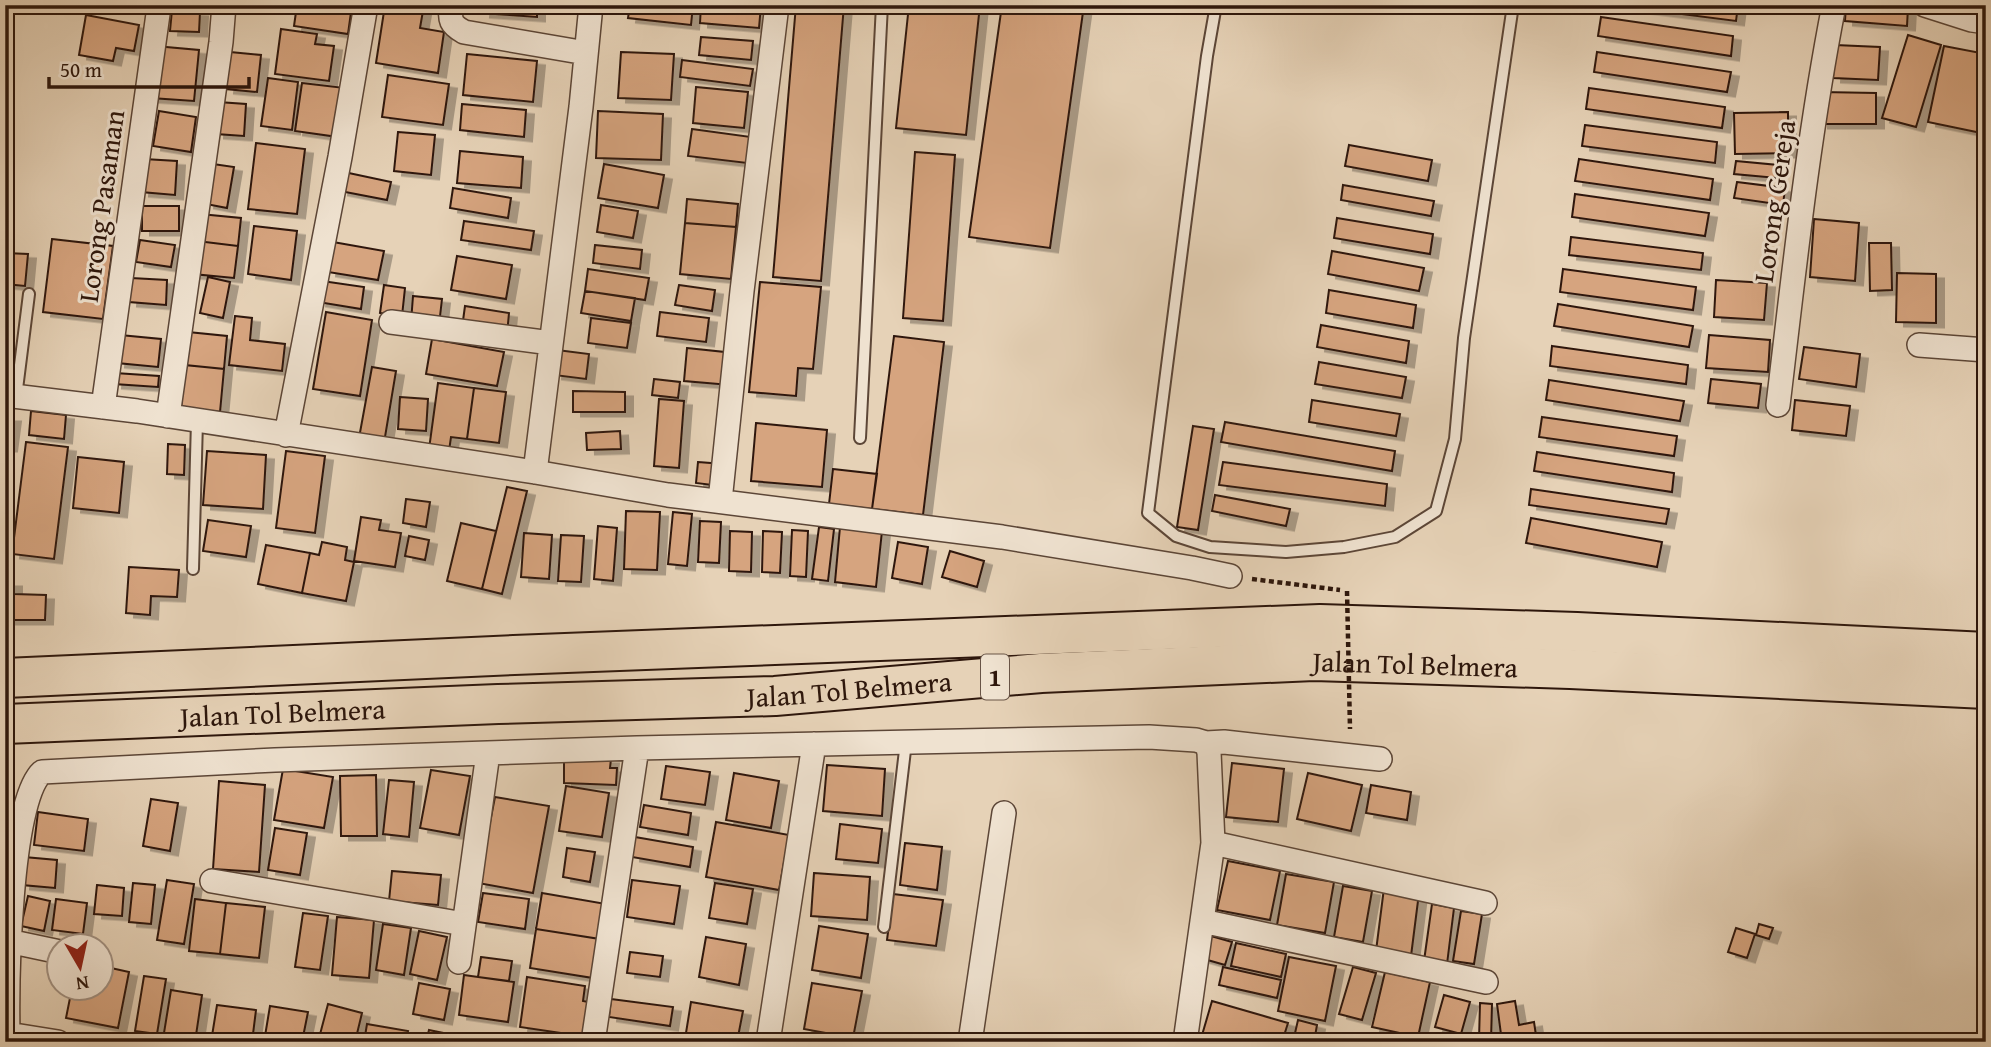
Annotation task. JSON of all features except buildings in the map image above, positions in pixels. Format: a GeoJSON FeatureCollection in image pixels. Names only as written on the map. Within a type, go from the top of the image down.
{"type":"FeatureCollection","features":[{"type":"Feature","properties":{"kind":"highway","name":"Jalan Tol Belmera"},"geometry":{"type":"LineString","coordinates":[[5,678],[486,656],[1320,625],[1590,633],[1986,652]]}},
{"type":"Feature","properties":{"kind":"highway","name":"Jalan Tol Belmera"},"geometry":{"type":"LineString","coordinates":[[5,724],[775,696],[1041,673],[1314,662],[1570,669],[1986,689]]}},
{"type":"Feature","properties":{"kind":"street"},"geometry":{"type":"LineString","coordinates":[[168,416],[224,5]]}},
{"type":"Feature","properties":{"kind":"street"},"geometry":{"type":"LineString","coordinates":[[286,435],[340,157],[366,5]]}},
{"type":"Feature","properties":{"kind":"street"},"geometry":{"type":"LineString","coordinates":[[451,5],[450,19],[455,27],[464,32],[586,53]]}},
{"type":"Feature","properties":{"kind":"street"},"geometry":{"type":"LineString","coordinates":[[535,472],[591,5]]}},
{"type":"Feature","properties":{"kind":"street"},"geometry":{"type":"LineString","coordinates":[[720,501],[742,291],[777,5]]}},
{"type":"Feature","properties":{"kind":"street","name":"Lorong Gereja"},"geometry":{"type":"LineString","coordinates":[[1778,405],[1802,200],[1834,5]]}},
{"type":"Feature","properties":{"kind":"street"},"geometry":{"type":"LineString","coordinates":[[1925,5],[1986,22]]}},
{"type":"Feature","properties":{"kind":"street","name":"Lorong Pasaman"},"geometry":{"type":"LineString","coordinates":[[103,407],[158,14]]}},
{"type":"Feature","properties":{"kind":"street"},"geometry":{"type":"LineString","coordinates":[[391,322],[551,343]]}},
{"type":"Feature","properties":{"kind":"street"},"geometry":{"type":"LineString","coordinates":[[1919,345],[1986,350]]}},
{"type":"Feature","properties":{"kind":"street"},"geometry":{"type":"LineString","coordinates":[[11,396],[168,416],[668,495],[1002,537],[1230,576]]}},
{"type":"Feature","properties":{"kind":"street"},"geometry":{"type":"LineString","coordinates":[[58,1042],[8,1038],[8,941],[19,842],[28,795],[42,772],[275,760],[637,748],[1149,737],[1206,743],[1224,742],[1380,759]]}},
{"type":"Feature","properties":{"kind":"street"},"geometry":{"type":"LineString","coordinates":[[1185,1042],[1213,843],[1211,769],[1206,743]]}},
{"type":"Feature","properties":{"kind":"street"},"geometry":{"type":"LineString","coordinates":[[768,1042],[814,744]]}},
{"type":"Feature","properties":{"kind":"street"},"geometry":{"type":"LineString","coordinates":[[593,1042],[637,748]]}},
{"type":"Feature","properties":{"kind":"street"},"geometry":{"type":"LineString","coordinates":[[459,962],[488,753]]}},
{"type":"Feature","properties":{"kind":"street"},"geometry":{"type":"LineString","coordinates":[[970,1042],[1004,813]]}},
{"type":"Feature","properties":{"kind":"street"},"geometry":{"type":"LineString","coordinates":[[1213,843],[1485,903]]}},
{"type":"Feature","properties":{"kind":"street"},"geometry":{"type":"LineString","coordinates":[[212,881],[464,924]]}},
{"type":"Feature","properties":{"kind":"street"},"geometry":{"type":"LineString","coordinates":[[1202,921],[1486,982]]}},
{"type":"Feature","properties":{"kind":"street"},"geometry":{"type":"LineString","coordinates":[[8,941],[46,949]]}},
{"type":"Feature","properties":{"kind":"lane"},"geometry":{"type":"LineString","coordinates":[[860,438],[881,5]]}},
{"type":"Feature","properties":{"kind":"lane"},"geometry":{"type":"LineString","coordinates":[[1216,5],[1148,513],[1177,536],[1210,547],[1286,552],[1344,547],[1395,537],[1436,511],[1455,439],[1464,338],[1513,5]]}},
{"type":"Feature","properties":{"kind":"lane"},"geometry":{"type":"LineString","coordinates":[[11,396],[29,294]]}},
{"type":"Feature","properties":{"kind":"lane"},"geometry":{"type":"LineString","coordinates":[[193,569],[197,421]]}},
{"type":"Feature","properties":{"kind":"lane"},"geometry":{"type":"LineString","coordinates":[[884,927],[906,742]]}},
{"type":"Feature","properties":{"kind":"path"},"geometry":{"type":"LineString","coordinates":[[1230,576],[1347,591],[1350,729]]}}]}
